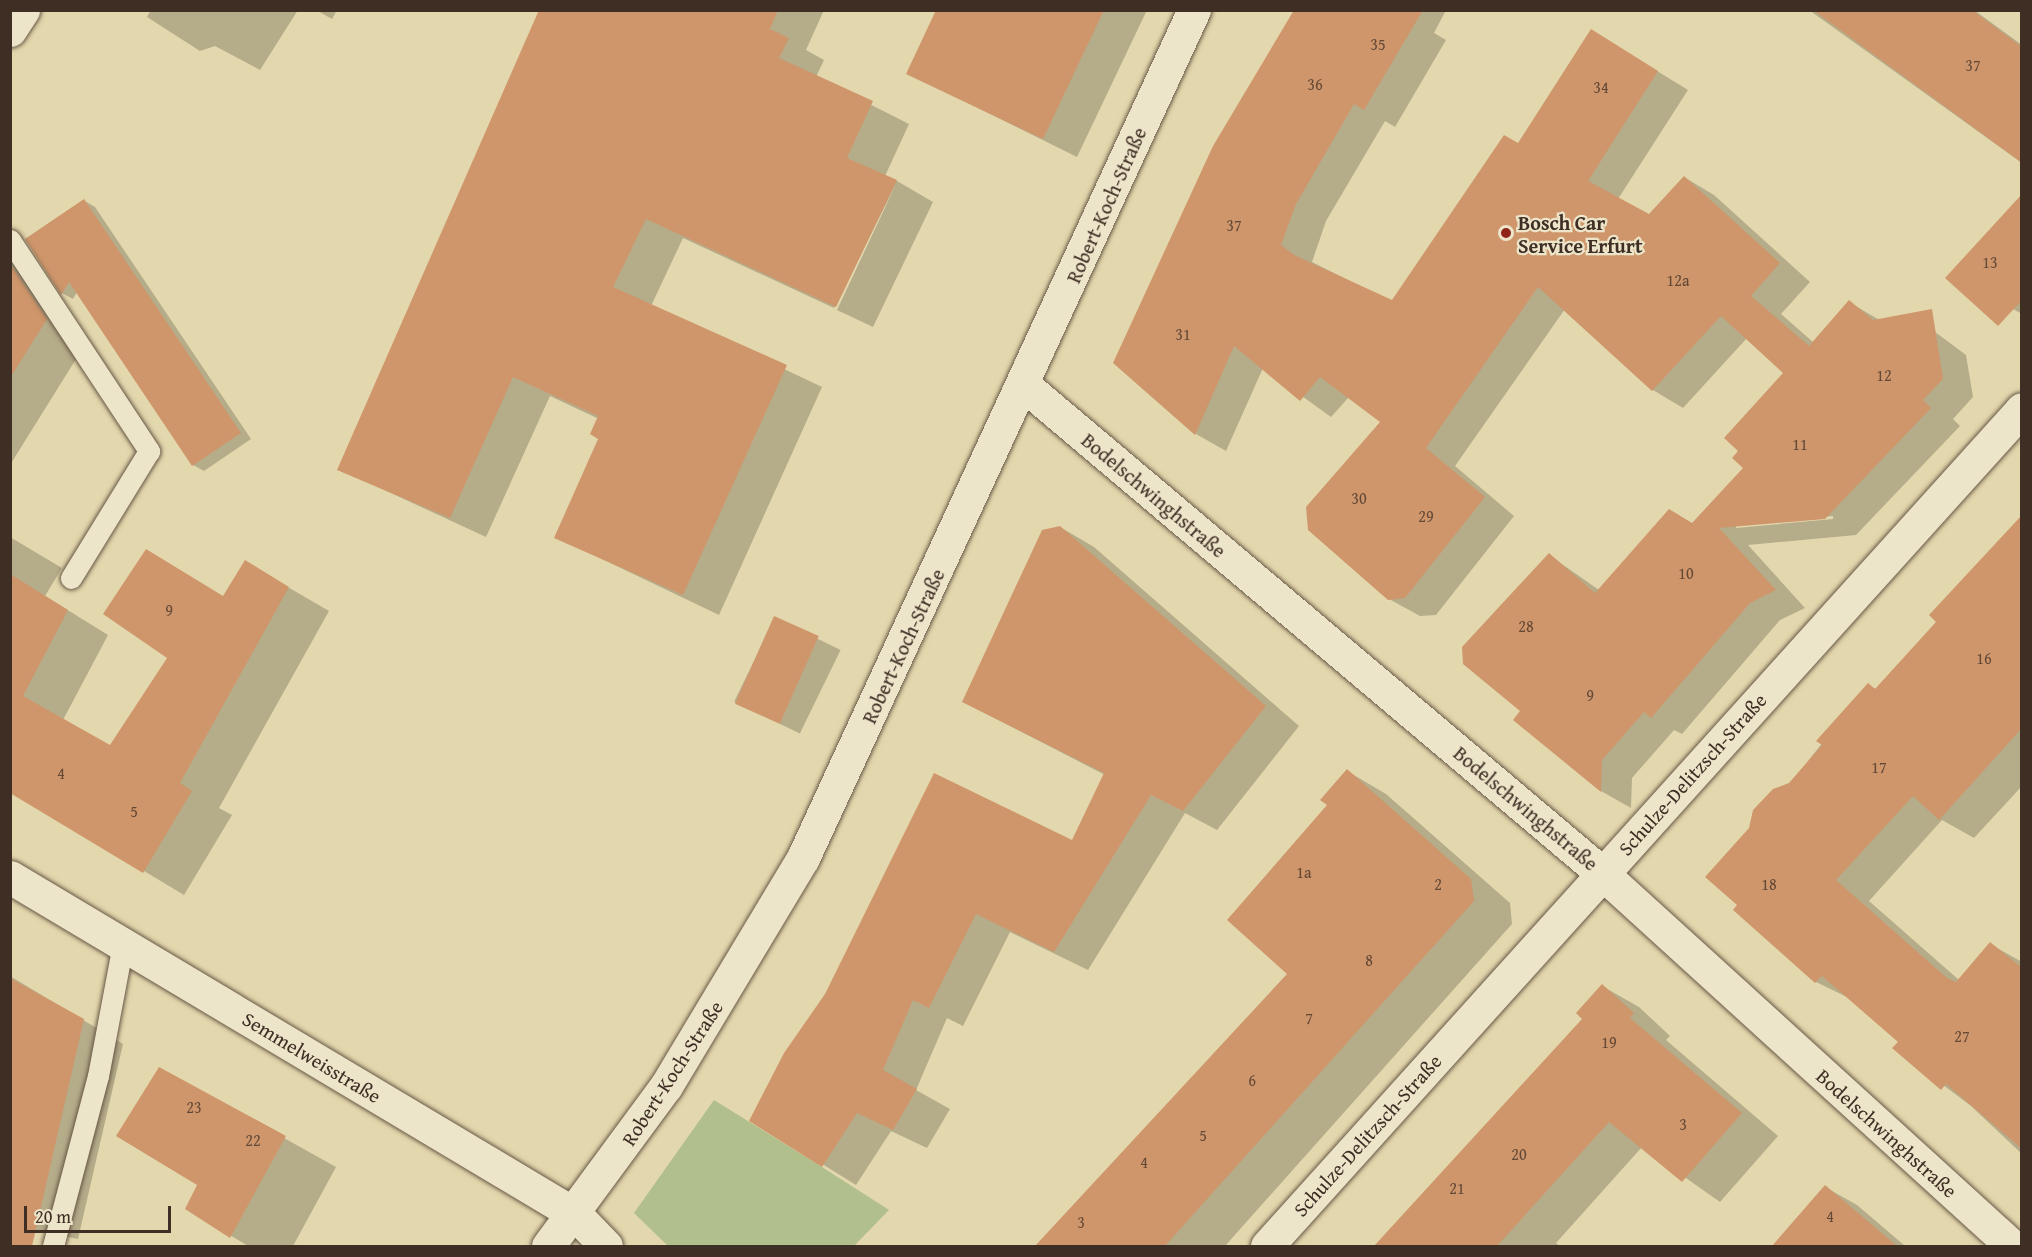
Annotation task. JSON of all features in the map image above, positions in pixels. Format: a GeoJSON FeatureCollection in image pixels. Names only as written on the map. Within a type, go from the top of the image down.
{"type":"FeatureCollection","features":[{"type":"Feature","properties":{"kind":"street"},"geometry":{"type":"LineString","coordinates":[[10,30],[23,10]]}},
{"type":"Feature","properties":{"kind":"street","name":"Robert-Koch-Straße"},"geometry":{"type":"LineString","coordinates":[[548,1246],[576,1215],[666,1086],[803,858],[1025,386],[1194,10]]}},
{"type":"Feature","properties":{"kind":"street","name":"Bodelschwinghstraße"},"geometry":{"type":"LineString","coordinates":[[1025,386],[1603,874],[2012,1246]]}},
{"type":"Feature","properties":{"kind":"street","name":"Schulze-Delitzsch-Straße"},"geometry":{"type":"LineString","coordinates":[[1267,1246],[2022,409]]}},
{"type":"Feature","properties":{"kind":"street","name":"Semmelweisstraße"},"geometry":{"type":"LineString","coordinates":[[10,877],[576,1215],[606,1246]]}},
{"type":"Feature","properties":{"kind":"lane"},"geometry":{"type":"LineString","coordinates":[[10,240],[149,451],[71,578]]}},
{"type":"Feature","properties":{"kind":"lane"},"geometry":{"type":"LineString","coordinates":[[52,1246],[98,1076],[123,944]]}},
{"type":"Feature","properties":{"kind":"green space"},"geometry":{"type":"Polygon","coordinates":[[[714,1100],[889,1210],[854,1246],[668,1246],[634,1213],[714,1100]]]}},
{"type":"Feature","properties":{"kind":"building"},"geometry":{"type":"Polygon","coordinates":[[[539,10],[778,10],[770,29],[789,38],[779,58],[873,101],[847,158],[897,180],[836,307],[646,219],[613,287],[787,365],[683,595],[554,538],[598,439],[590,434],[598,416],[513,377],[450,518],[337,470],[539,10]]]}},
{"type":"Feature","properties":{"kind":"building"},"geometry":{"type":"Polygon","coordinates":[[[936,10],[1104,10],[1043,139],[906,74],[936,10]]]}},
{"type":"Feature","properties":{"kind":"building"},"geometry":{"type":"Polygon","coordinates":[[[1294,10],[1423,10],[1364,110],[1354,104],[1296,204],[1281,245],[1294,255],[1392,300],[1504,135],[1518,143],[1591,29],[1658,71],[1588,181],[1649,214],[1684,176],[1780,263],[1751,296],[1809,346],[1849,300],[1873,320],[1932,309],[1943,379],[1923,400],[1931,408],[1825,519],[1719,528],[1776,590],[1750,603],[1651,718],[1644,712],[1602,760],[1601,792],[1513,720],[1520,711],[1463,664],[1462,647],[1549,553],[1595,593],[1669,509],[1692,523],[1743,468],[1732,458],[1738,451],[1724,438],[1783,373],[1721,316],[1652,391],[1538,287],[1426,448],[1485,497],[1405,598],[1388,600],[1308,530],[1306,507],[1380,422],[1320,377],[1300,401],[1234,346],[1195,435],[1113,363],[1213,146],[1294,10]]]}},
{"type":"Feature","properties":{"kind":"building"},"geometry":{"type":"Polygon","coordinates":[[[1813,10],[1972,10],[2022,47],[2022,163],[1813,10]]]}},
{"type":"Feature","properties":{"kind":"building"},"geometry":{"type":"Polygon","coordinates":[[[2022,194],[2022,300],[1998,326],[1945,278],[2022,194]]]}},
{"type":"Feature","properties":{"kind":"building"},"geometry":{"type":"Polygon","coordinates":[[[84,199],[241,433],[192,466],[69,282],[61,295],[25,239],[84,199]]]}},
{"type":"Feature","properties":{"kind":"building"},"geometry":{"type":"Polygon","coordinates":[[[10,264],[47,319],[10,378],[10,264]]]}},
{"type":"Feature","properties":{"kind":"building"},"geometry":{"type":"Polygon","coordinates":[[[2022,515],[2022,728],[1939,820],[1913,796],[1836,880],[1947,978],[1956,982],[1990,942],[2022,968],[2022,1149],[1946,1084],[1941,1090],[1892,1048],[1898,1042],[1822,976],[1815,983],[1733,910],[1737,905],[1705,877],[1749,828],[1753,810],[1773,789],[1789,783],[1822,745],[1816,741],[1868,683],[1875,689],[1936,622],[1929,615],[2022,515]]]}},
{"type":"Feature","properties":{"kind":"building"},"geometry":{"type":"Polygon","coordinates":[[[1060,526],[1266,706],[1183,811],[1151,795],[1054,952],[976,914],[929,1008],[913,1000],[883,1070],[917,1089],[893,1130],[857,1113],[822,1167],[749,1121],[784,1053],[825,994],[934,773],[1072,840],[1104,773],[962,702],[1042,530],[1060,526]]]}},
{"type":"Feature","properties":{"kind":"building"},"geometry":{"type":"Polygon","coordinates":[[[146,549],[223,596],[245,560],[289,587],[180,783],[192,791],[143,873],[10,793],[10,574],[68,610],[23,696],[110,745],[167,658],[103,614],[146,549]]]}},
{"type":"Feature","properties":{"kind":"building"},"geometry":{"type":"Polygon","coordinates":[[[774,616],[819,636],[780,724],[735,704],[774,616]]]}},
{"type":"Feature","properties":{"kind":"building"},"geometry":{"type":"Polygon","coordinates":[[[1347,769],[1471,879],[1474,901],[1165,1246],[1035,1246],[1287,974],[1227,920],[1327,805],[1320,800],[1347,769]]]}},
{"type":"Feature","properties":{"kind":"building"},"geometry":{"type":"Polygon","coordinates":[[[10,978],[84,1019],[32,1246],[10,1246],[10,978]]]}},
{"type":"Feature","properties":{"kind":"building"},"geometry":{"type":"Polygon","coordinates":[[[1602,984],[1634,1013],[1630,1018],[1742,1113],[1682,1182],[1609,1122],[1497,1246],[1374,1246],[1582,1019],[1576,1013],[1602,984]]]}},
{"type":"Feature","properties":{"kind":"building"},"geometry":{"type":"Polygon","coordinates":[[[159,1067],[286,1136],[230,1238],[185,1209],[197,1185],[116,1136],[159,1067]]]}},
{"type":"Feature","properties":{"kind":"building"},"geometry":{"type":"Polygon","coordinates":[[[1825,1185],[1897,1246],[1772,1246],[1825,1185]]]}},
{"type":"Feature","properties":{"kind":"place","name":"Bosch Car Service Erfurt"},"geometry":{"type":"Point","coordinates":[1506,233]}}]}
